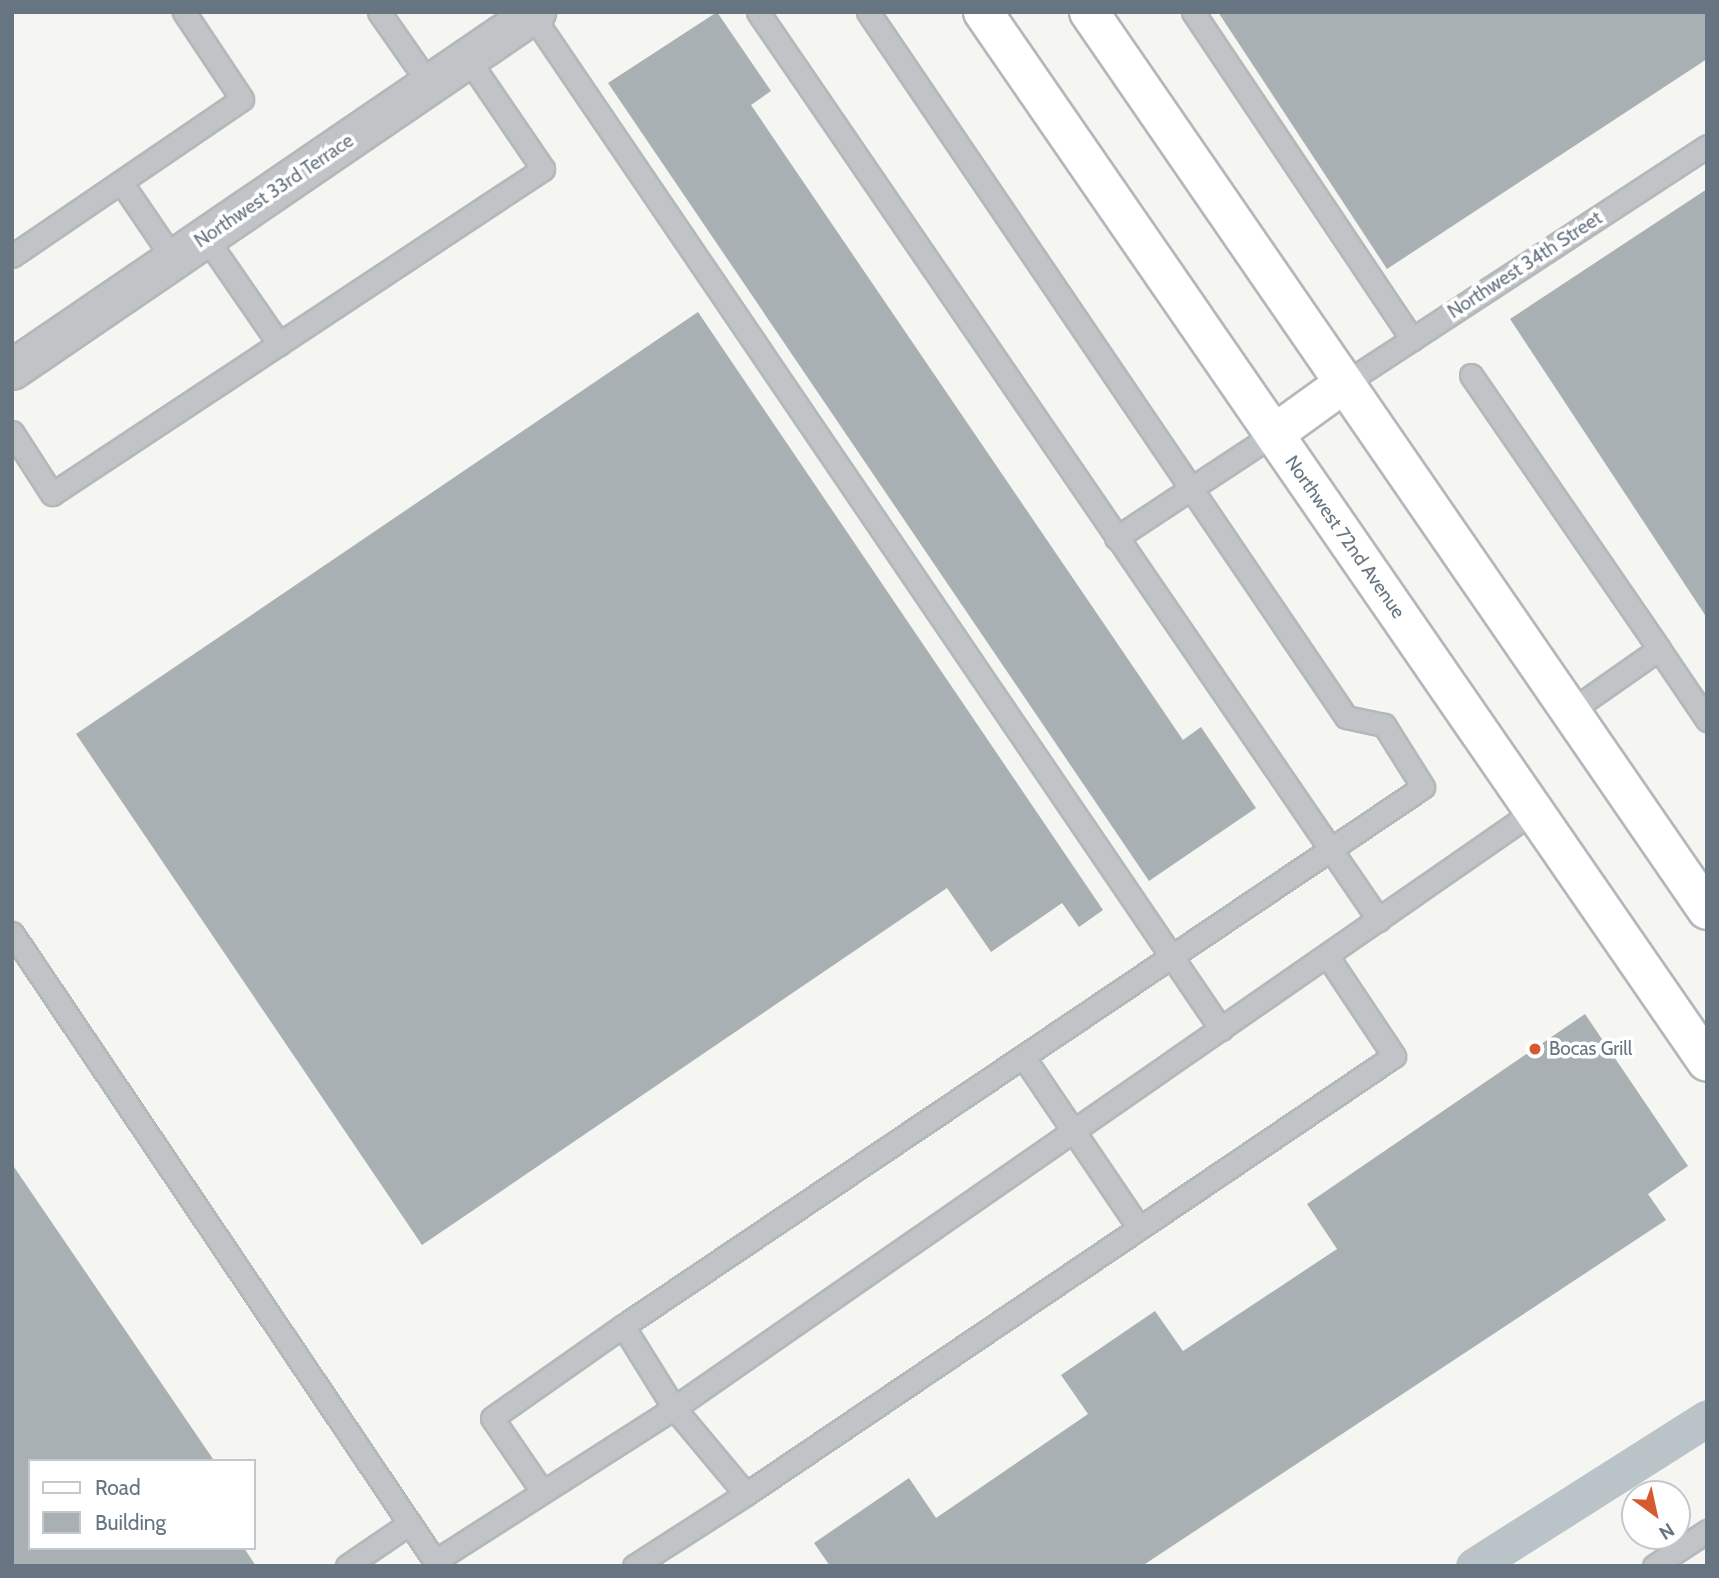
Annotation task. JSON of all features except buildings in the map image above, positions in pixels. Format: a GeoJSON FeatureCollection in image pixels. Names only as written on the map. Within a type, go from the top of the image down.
{"type":"FeatureCollection","features":[{"type":"Feature","properties":{"kind":"main road","name":"Northwest 72nd Avenue"},"geometry":{"type":"LineString","coordinates":[[983,12],[1707,1062]]}},
{"type":"Feature","properties":{"kind":"main road"},"geometry":{"type":"LineString","coordinates":[[1089,12],[1342,385],[1707,910]]}},
{"type":"Feature","properties":{"kind":"main road"},"geometry":{"type":"LineString","coordinates":[[1274,433],[1342,385]]}},
{"type":"Feature","properties":{"kind":"street","name":"Northwest 33rd Terrace"},"geometry":{"type":"LineString","coordinates":[[12,370],[533,13]]}},
{"type":"Feature","properties":{"kind":"lane"},"geometry":{"type":"LineString","coordinates":[[12,256],[242,99],[184,12]]}},
{"type":"Feature","properties":{"kind":"lane"},"geometry":{"type":"LineString","coordinates":[[379,12],[430,85]]}},
{"type":"Feature","properties":{"kind":"lane"},"geometry":{"type":"LineString","coordinates":[[758,12],[1379,920]]}},
{"type":"Feature","properties":{"kind":"lane"},"geometry":{"type":"LineString","coordinates":[[542,1491],[492,1418],[623,1326],[1174,959],[1423,787],[1384,725],[1346,717],[869,12]]}},
{"type":"Feature","properties":{"kind":"lane"},"geometry":{"type":"LineString","coordinates":[[1193,12],[1412,339]]}},
{"type":"Feature","properties":{"kind":"lane"},"geometry":{"type":"LineString","coordinates":[[533,13],[1221,1029]]}},
{"type":"Feature","properties":{"kind":"lane"},"geometry":{"type":"LineString","coordinates":[[12,432],[52,494],[543,169],[468,59]]}},
{"type":"Feature","properties":{"kind":"lane","name":"Northwest 34th Street"},"geometry":{"type":"LineString","coordinates":[[1342,385],[1707,146]]}},
{"type":"Feature","properties":{"kind":"lane"},"geometry":{"type":"LineString","coordinates":[[121,182],[174,260]]}},
{"type":"Feature","properties":{"kind":"lane"},"geometry":{"type":"LineString","coordinates":[[206,238],[279,344]]}},
{"type":"Feature","properties":{"kind":"lane"},"geometry":{"type":"LineString","coordinates":[[1472,376],[1707,720]]}},
{"type":"Feature","properties":{"kind":"lane"},"geometry":{"type":"LineString","coordinates":[[1116,538],[1190,486],[1274,433]]}},
{"type":"Feature","properties":{"kind":"lane"},"geometry":{"type":"LineString","coordinates":[[1569,712],[1659,649]]}},
{"type":"Feature","properties":{"kind":"lane"},"geometry":{"type":"LineString","coordinates":[[12,933],[435,1563],[542,1491],[674,1408],[1073,1130],[1328,957],[1534,811]]}},
{"type":"Feature","properties":{"kind":"lane"},"geometry":{"type":"LineString","coordinates":[[634,1566],[746,1494],[1394,1055],[1328,957]]}},
{"type":"Feature","properties":{"kind":"lane"},"geometry":{"type":"LineString","coordinates":[[1024,1058],[1139,1228]]}},
{"type":"Feature","properties":{"kind":"lane"},"geometry":{"type":"LineString","coordinates":[[623,1326],[674,1408],[746,1494]]}},
{"type":"Feature","properties":{"kind":"lane"},"geometry":{"type":"LineString","coordinates":[[347,1566],[410,1523]]}},
{"type":"Feature","properties":{"kind":"lane"},"geometry":{"type":"LineString","coordinates":[[1654,1566],[1707,1531]]}},
{"type":"Feature","properties":{"kind":"waterway"},"geometry":{"type":"LineString","coordinates":[[1474,1566],[1707,1418]]}},
{"type":"Feature","properties":{"kind":"place","name":"Bocas Grill"},"geometry":{"type":"Point","coordinates":[1535,1049]}}]}
